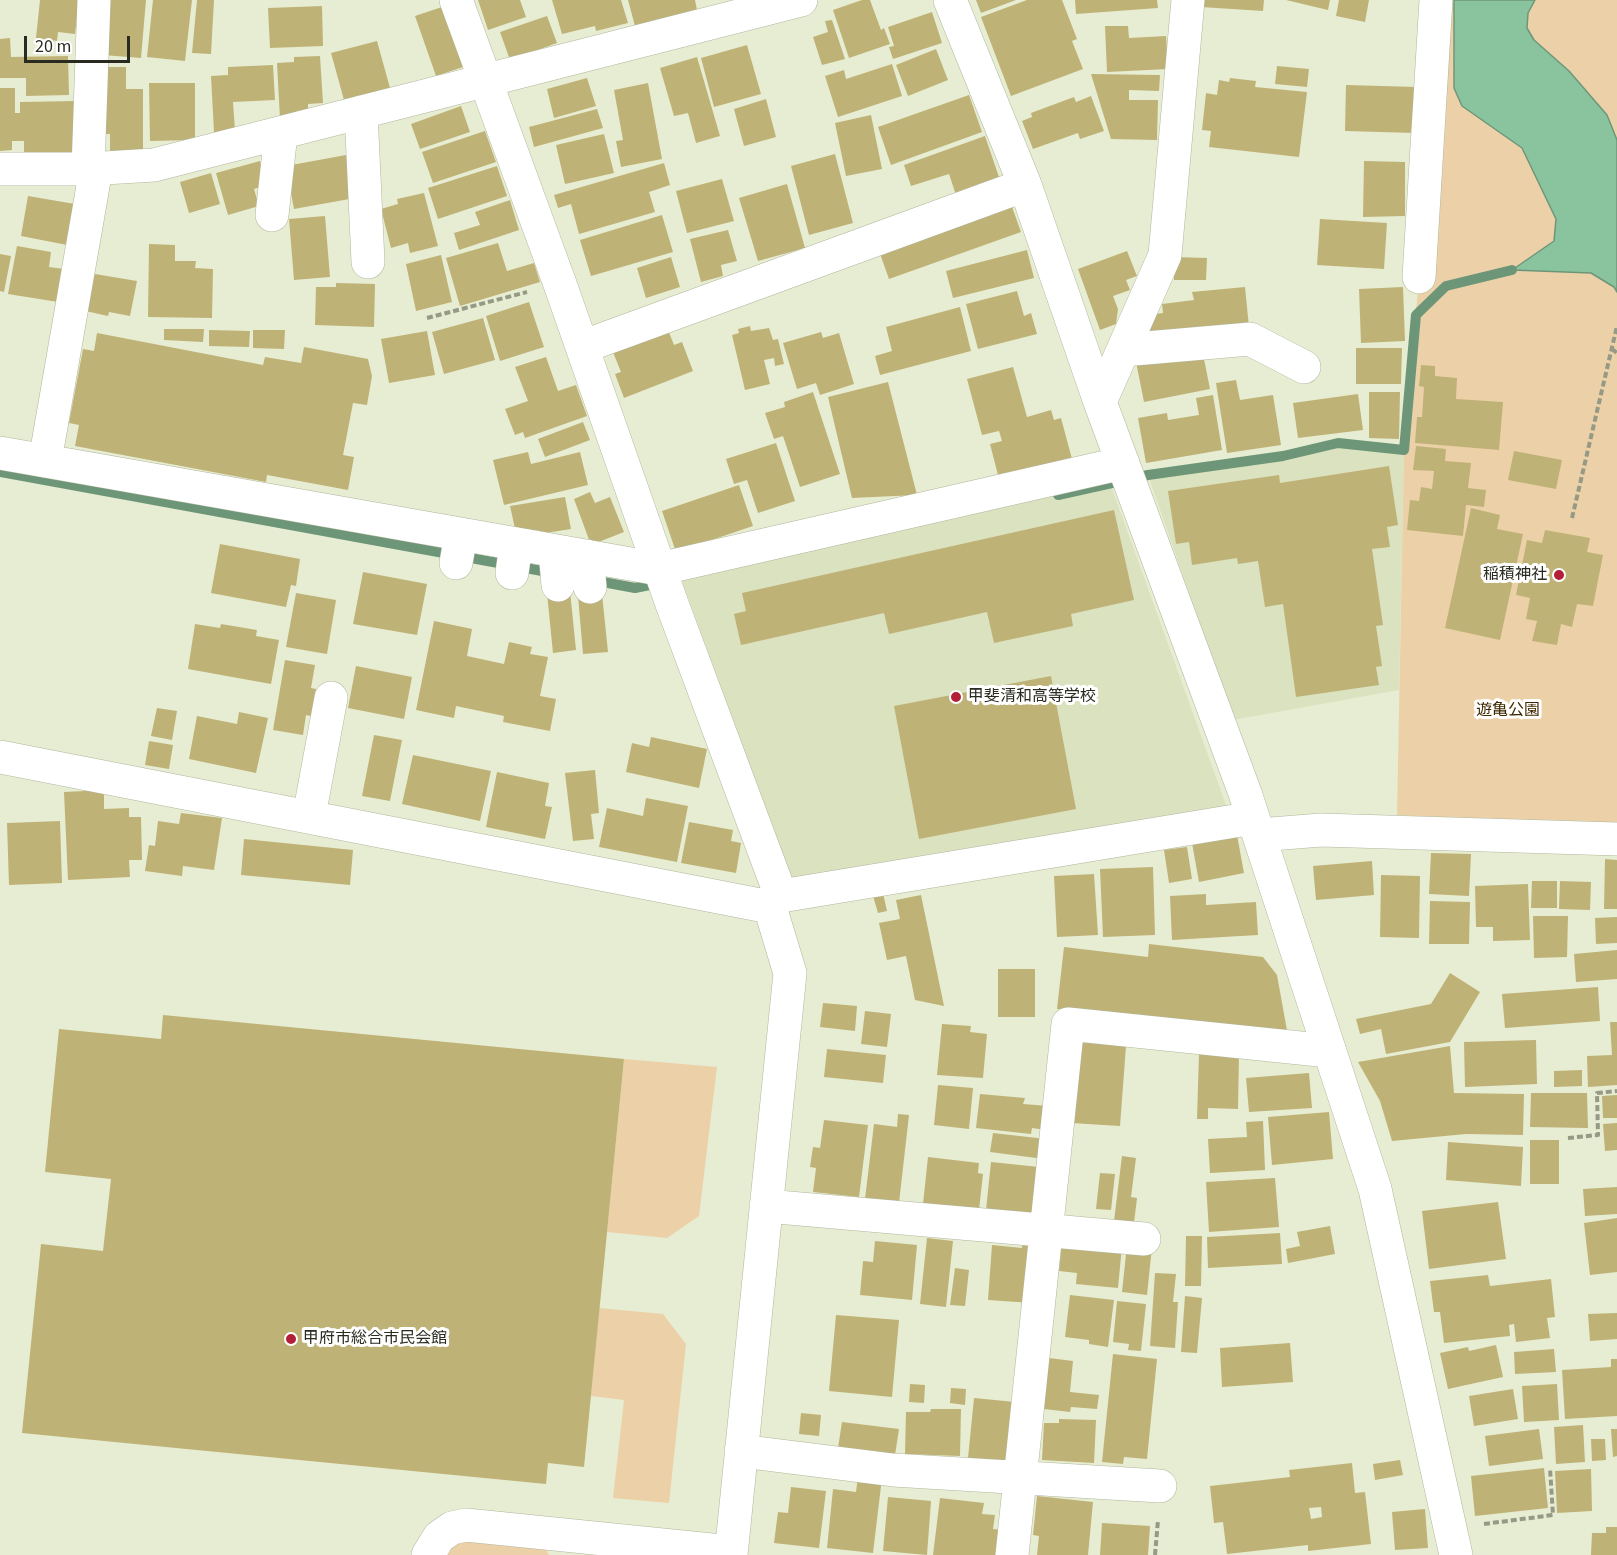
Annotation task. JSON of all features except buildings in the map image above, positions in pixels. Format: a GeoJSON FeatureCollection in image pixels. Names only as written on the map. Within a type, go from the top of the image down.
{"type":"FeatureCollection","features":[{"type":"Feature","properties":{"kind":"street"},"geometry":{"type":"LineString","coordinates":[[45,461],[92,169],[94,0]]}},
{"type":"Feature","properties":{"kind":"street"},"geometry":{"type":"LineString","coordinates":[[428,1555],[439,1537],[452,1528],[466,1525],[731,1554],[790,973],[776,902],[560,284],[456,0]]}},
{"type":"Feature","properties":{"kind":"street"},"geometry":{"type":"LineString","coordinates":[[0,169],[92,169],[154,165],[801,0]]}},
{"type":"Feature","properties":{"kind":"street"},"geometry":{"type":"LineString","coordinates":[[950,0],[1025,185],[1100,402],[1256,826],[1375,1190],[1454,1542]]}},
{"type":"Feature","properties":{"kind":"street"},"geometry":{"type":"LineString","coordinates":[[1100,402],[1165,255],[1188,0]]}},
{"type":"Feature","properties":{"kind":"street"},"geometry":{"type":"LineString","coordinates":[[1419,277],[1436,0]]}},
{"type":"Feature","properties":{"kind":"street"},"geometry":{"type":"LineString","coordinates":[[362,112],[368,262]]}},
{"type":"Feature","properties":{"kind":"street"},"geometry":{"type":"LineString","coordinates":[[272,215],[281,133]]}},
{"type":"Feature","properties":{"kind":"street"},"geometry":{"type":"LineString","coordinates":[[582,347],[1025,185]]}},
{"type":"Feature","properties":{"kind":"street"},"geometry":{"type":"LineString","coordinates":[[1123,350],[1250,339],[1304,367]]}},
{"type":"Feature","properties":{"kind":"street"},"geometry":{"type":"LineString","coordinates":[[0,453],[45,461],[208,502],[556,567],[589,571],[660,570],[1127,474]]}},
{"type":"Feature","properties":{"kind":"street"},"geometry":{"type":"LineString","coordinates":[[309,816],[331,698]]}},
{"type":"Feature","properties":{"kind":"street"},"geometry":{"type":"LineString","coordinates":[[0,757],[776,902],[1256,826],[1617,839]]}},
{"type":"Feature","properties":{"kind":"street"},"geometry":{"type":"LineString","coordinates":[[1012,1555],[1068,1024],[1329,1051]]}},
{"type":"Feature","properties":{"kind":"street"},"geometry":{"type":"LineString","coordinates":[[766,1206],[1144,1239]]}},
{"type":"Feature","properties":{"kind":"street"},"geometry":{"type":"LineString","coordinates":[[741,1451],[893,1470],[1160,1486]]}},
{"type":"Feature","properties":{"kind":"street"},"geometry":{"type":"LineString","coordinates":[[522,1530],[535,1537],[549,1555]]}},
{"type":"Feature","properties":{"kind":"path"},"geometry":{"type":"LineString","coordinates":[[427,318],[560,284]]}},
{"type":"Feature","properties":{"kind":"path"},"geometry":{"type":"LineString","coordinates":[[1572,518],[1617,326]]}},
{"type":"Feature","properties":{"kind":"path"},"geometry":{"type":"LineString","coordinates":[[1612,349],[1617,353]]}},
{"type":"Feature","properties":{"kind":"path"},"geometry":{"type":"LineString","coordinates":[[1568,1138],[1598,1135],[1597,1093],[1617,1091]]}},
{"type":"Feature","properties":{"kind":"path"},"geometry":{"type":"LineString","coordinates":[[1454,1542],[1554,1515],[1550,1468]]}},
{"type":"Feature","properties":{"kind":"shaded area"},"geometry":{"type":"Polygon","coordinates":[[[1454,0],[1535,0],[1528,13],[1527,28],[1534,40],[1569,71],[1607,115],[1617,140],[1617,292],[1614,287],[1591,273],[1512,270],[1554,241],[1556,219],[1522,148],[1462,106],[1454,88],[1454,0]]]}},
{"type":"Feature","properties":{"kind":"shaded area"},"geometry":{"type":"Polygon","coordinates":[[[1338,443],[1404,450],[1399,690],[1233,720],[1148,475],[1282,456],[1338,443]]]}},
{"type":"Feature","properties":{"kind":"shaded area","name":"甲斐清和高等学校"},"geometry":{"type":"Polygon","coordinates":[[[1110,483],[1230,816],[796,893],[681,578],[1110,483]]]}},
{"type":"Feature","properties":{"kind":"green space","name":"遊亀公園"},"geometry":{"type":"Polygon","coordinates":[[[1436,0],[1617,0],[1617,826],[1397,815],[1404,450],[1419,277],[1436,0]]]}},
{"type":"Feature","properties":{"kind":"green space"},"geometry":{"type":"Polygon","coordinates":[[[624,1059],[717,1067],[699,1216],[667,1238],[607,1232],[624,1059]]]}},
{"type":"Feature","properties":{"kind":"green space"},"geometry":{"type":"Polygon","coordinates":[[[599,1308],[663,1314],[686,1344],[669,1503],[613,1498],[624,1400],[591,1396],[599,1308]]]}},
{"type":"Feature","properties":{"kind":"green space"},"geometry":{"type":"Polygon","coordinates":[[[439,1537],[545,1548],[549,1555],[428,1555],[439,1537]]]}},
{"type":"Feature","properties":{"kind":"waterway"},"geometry":{"type":"LineString","coordinates":[[1058,495],[1148,475],[1283,456],[1338,443],[1404,450],[1416,315],[1446,286],[1512,270]]}},
{"type":"Feature","properties":{"kind":"waterway"},"geometry":{"type":"LineString","coordinates":[[0,472],[553,573]]}},
{"type":"Feature","properties":{"kind":"waterway"},"geometry":{"type":"LineString","coordinates":[[592,580],[635,588],[659,583]]}},
{"type":"Feature","properties":{"kind":"place","name":"稲積神社"},"geometry":{"type":"Point","coordinates":[1559,575]}},
{"type":"Feature","properties":{"kind":"place","name":"甲斐清和高等学校"},"geometry":{"type":"Point","coordinates":[956,697]}},
{"type":"Feature","properties":{"kind":"place","name":"甲府市総合市民会館"},"geometry":{"type":"Point","coordinates":[291,1339]}}]}
